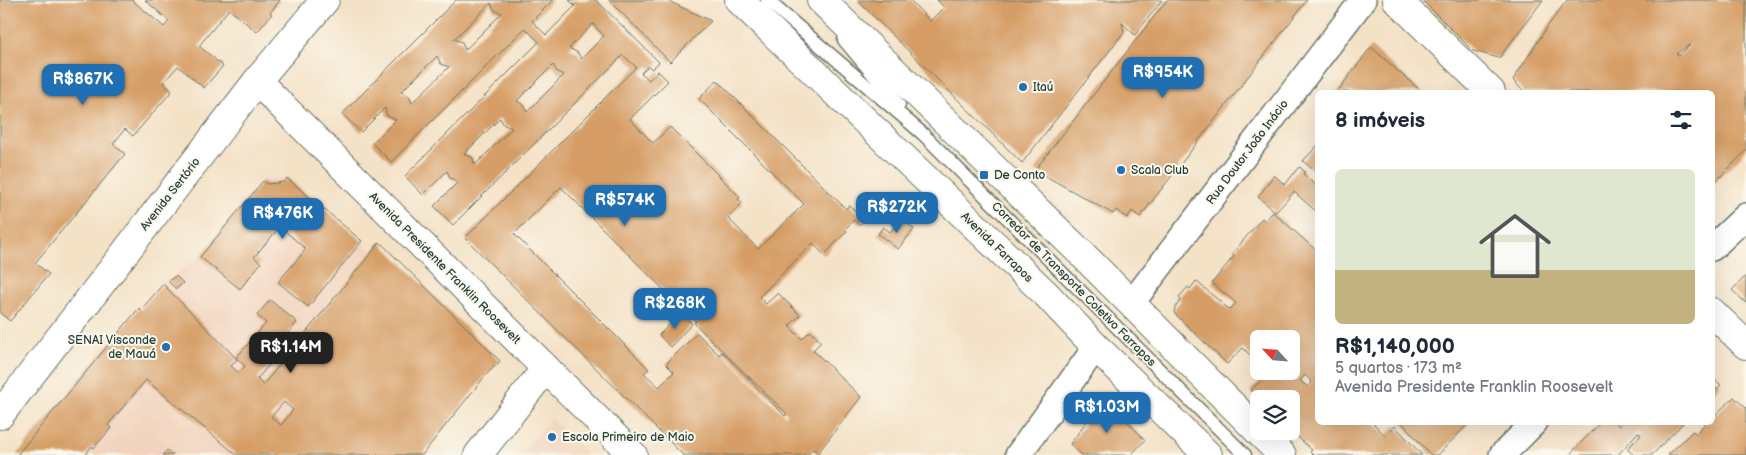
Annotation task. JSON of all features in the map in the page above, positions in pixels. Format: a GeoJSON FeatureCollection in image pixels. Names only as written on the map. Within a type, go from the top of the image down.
{"type":"FeatureCollection","features":[{"type":"Feature","properties":{"kind":"main road","name":"Avenida Sertório"},"geometry":{"type":"LineString","coordinates":[[0,415],[10,396],[257,81],[325,0]]}},
{"type":"Feature","properties":{"kind":"main road","name":"Avenida Farrapos"},"geometry":{"type":"LineString","coordinates":[[740,0],[1046,294],[1096,347],[1208,455]]}},
{"type":"Feature","properties":{"kind":"main road"},"geometry":{"type":"LineString","coordinates":[[821,0],[1077,249],[1282,455]]}},
{"type":"Feature","properties":{"kind":"main road"},"geometry":{"type":"LineString","coordinates":[[1397,0],[1489,90]]}},
{"type":"Feature","properties":{"kind":"main road","name":"Avenida Presidente Franklin Roosevelt"},"geometry":{"type":"LineString","coordinates":[[257,81],[633,455]]}},
{"type":"Feature","properties":{"kind":"main road"},"geometry":{"type":"LineString","coordinates":[[1715,315],[1746,345]]}},
{"type":"Feature","properties":{"kind":"main road"},"geometry":{"type":"LineString","coordinates":[[478,455],[546,368]]}},
{"type":"Feature","properties":{"kind":"street","name":"Rua Doutor João Inácio"},"geometry":{"type":"LineString","coordinates":[[1131,304],[1363,0]]}},
{"type":"Feature","properties":{"kind":"street"},"geometry":{"type":"LineString","coordinates":[[1715,245],[1746,216]]}},
{"type":"Feature","properties":{"kind":"street"},"geometry":{"type":"LineString","coordinates":[[1018,455],[1096,347]]}},
{"type":"Feature","properties":{"kind":"street"},"geometry":{"type":"LineString","coordinates":[[1502,455],[1532,425]]}},
{"type":"Feature","properties":{"kind":"lane","name":"Corredor de Transporte Coletivo Farrapos"},"geometry":{"type":"LineString","coordinates":[[767,0],[923,134],[1246,455]]}},
{"type":"Feature","properties":{"kind":"lane","name":"Corredor de Transporte Coletivo Farrapos"},"geometry":{"type":"LineString","coordinates":[[811,0],[923,134]]}},
{"type":"Feature","properties":{"kind":"shaded area"},"geometry":{"type":"Polygon","coordinates":[[[287,178],[372,251],[263,385],[347,455],[17,455],[139,308],[163,284],[200,257],[263,181],[287,178]]]}},
{"type":"Feature","properties":{"kind":"shaded area","name":"Escola Primeiro de Maio"},"geometry":{"type":"Polygon","coordinates":[[[550,419],[589,455],[521,455],[550,419]]]}},
{"type":"Feature","properties":{"kind":"building"},"geometry":{"type":"Polygon","coordinates":[[[0,0],[132,0],[164,27],[169,21],[145,0],[280,0],[270,13],[272,14],[257,32],[229,9],[199,46],[223,66],[204,88],[178,66],[163,83],[172,91],[133,136],[125,129],[113,144],[125,154],[35,263],[49,274],[10,321],[0,313],[0,0]]]}},
{"type":"Feature","properties":{"kind":"building"},"geometry":{"type":"Polygon","coordinates":[[[456,0],[553,0],[532,21],[546,35],[575,6],[569,0],[596,0],[659,62],[652,69],[648,66],[641,73],[649,80],[658,71],[668,81],[630,119],[653,143],[670,127],[740,197],[738,199],[742,203],[728,218],[758,249],[804,204],[699,99],[717,80],[846,209],[849,205],[859,215],[862,211],[868,217],[859,225],[854,220],[845,229],[847,231],[824,255],[813,243],[759,297],[766,304],[778,293],[800,315],[789,326],[802,339],[810,331],[821,342],[813,350],[861,397],[818,453],[813,449],[807,455],[683,455],[465,238],[636,67],[623,55],[453,225],[434,206],[458,182],[450,178],[447,171],[423,195],[405,176],[539,42],[525,28],[391,162],[372,143],[396,120],[387,116],[385,108],[361,132],[342,114],[456,0]],[[491,3],[454,39],[462,42],[465,50],[502,13],[494,10],[491,3]],[[593,24],[569,48],[578,53],[581,59],[604,36],[593,24]],[[437,56],[401,92],[409,96],[412,103],[449,67],[441,64],[437,56]],[[553,65],[517,101],[524,105],[527,112],[564,75],[557,72],[553,65]],[[500,118],[464,154],[472,157],[475,165],[512,128],[504,125],[500,118]],[[561,187],[514,234],[649,369],[644,373],[659,387],[674,372],[666,364],[697,333],[719,355],[722,352],[785,416],[787,414],[694,323],[696,322],[561,187]]]}},
{"type":"Feature","properties":{"kind":"building"},"geometry":{"type":"Polygon","coordinates":[[[609,0],[666,0],[711,21],[670,62],[609,0]]]}},
{"type":"Feature","properties":{"kind":"building"},"geometry":{"type":"Polygon","coordinates":[[[857,0],[910,0],[930,21],[944,7],[937,0],[1162,0],[1135,35],[1122,23],[1124,32],[1022,163],[857,0]]]}},
{"type":"Feature","properties":{"kind":"building"},"geometry":{"type":"Polygon","coordinates":[[[1167,0],[1307,0],[1140,217],[1132,211],[1127,218],[1116,210],[1113,214],[1035,170],[1167,0]]]}},
{"type":"Feature","properties":{"kind":"building"},"geometry":{"type":"Polygon","coordinates":[[[1422,0],[1543,0],[1499,58],[1473,51],[1422,0]]]}},
{"type":"Feature","properties":{"kind":"building"},"geometry":{"type":"Polygon","coordinates":[[[1567,0],[1746,0],[1746,151],[1715,182],[1715,90],[1522,90],[1513,80],[1567,0]],[[1691,44],[1676,54],[1679,56],[1691,44]]]}},
{"type":"Feature","properties":{"kind":"building"},"geometry":{"type":"Polygon","coordinates":[[[1371,47],[1420,90],[1339,90],[1371,47]]]}},
{"type":"Feature","properties":{"kind":"building"},"geometry":{"type":"Polygon","coordinates":[[[1315,148],[1315,171],[1303,161],[1315,148]]]}},
{"type":"Feature","properties":{"kind":"building"},"geometry":{"type":"Polygon","coordinates":[[[1300,167],[1305,172],[1303,174],[1315,184],[1315,210],[1294,192],[1276,212],[1258,197],[1274,175],[1285,185],[1300,167]]]}},
{"type":"Feature","properties":{"kind":"building"},"geometry":{"type":"Polygon","coordinates":[[[287,178],[362,241],[308,307],[278,282],[306,249],[280,227],[254,257],[261,263],[240,289],[200,257],[263,181],[267,184],[284,182],[287,178]]]}},
{"type":"Feature","properties":{"kind":"building"},"geometry":{"type":"Polygon","coordinates":[[[1273,212],[1315,249],[1315,425],[1375,425],[1385,436],[1395,426],[1422,455],[1313,455],[1310,452],[1312,450],[1300,439],[1300,390],[1251,390],[1261,380],[1300,380],[1300,330],[1250,330],[1250,355],[1243,348],[1227,364],[1174,313],[1181,300],[1179,297],[1188,287],[1190,289],[1196,281],[1230,310],[1236,303],[1212,283],[1234,256],[1232,254],[1262,218],[1265,221],[1273,212]],[[1305,375],[1300,381],[1308,387],[1312,382],[1305,375]]]}},
{"type":"Feature","properties":{"kind":"building"},"geometry":{"type":"Polygon","coordinates":[[[901,219],[914,229],[898,249],[878,234],[883,227],[890,232],[901,219]]]}},
{"type":"Feature","properties":{"kind":"building"},"geometry":{"type":"Polygon","coordinates":[[[380,242],[500,361],[485,376],[422,455],[237,455],[146,380],[108,425],[111,428],[94,448],[92,446],[85,455],[17,455],[139,308],[141,310],[163,284],[236,358],[266,323],[257,315],[270,300],[297,322],[288,334],[292,338],[257,379],[263,385],[380,242]],[[236,358],[231,366],[239,373],[245,366],[236,358]],[[284,402],[271,417],[281,425],[293,410],[284,402]]]}},
{"type":"Feature","properties":{"kind":"building"},"geometry":{"type":"Polygon","coordinates":[[[176,276],[183,283],[176,289],[168,281],[176,276]]]}},
{"type":"Feature","properties":{"kind":"building"},"geometry":{"type":"Polygon","coordinates":[[[1746,276],[1746,303],[1732,290],[1746,276]]]}},
{"type":"Feature","properties":{"kind":"building"},"geometry":{"type":"Polygon","coordinates":[[[681,313],[692,324],[670,347],[659,335],[681,313]]]}},
{"type":"Feature","properties":{"kind":"building"},"geometry":{"type":"Polygon","coordinates":[[[1715,380],[1721,385],[1715,391],[1715,380]]]}},
{"type":"Feature","properties":{"kind":"building"},"geometry":{"type":"Polygon","coordinates":[[[1734,397],[1746,408],[1746,455],[1668,455],[1693,431],[1696,434],[1704,425],[1715,425],[1715,415],[1734,397]]]}},
{"type":"Feature","properties":{"kind":"building"},"geometry":{"type":"Polygon","coordinates":[[[1106,401],[1145,440],[1131,455],[1082,455],[1070,444],[1101,402],[1106,401]]]}},
{"type":"Feature","properties":{"kind":"building"},"geometry":{"type":"Polygon","coordinates":[[[1404,425],[1467,425],[1438,455],[1431,455],[1404,425]]]}},
{"type":"Feature","properties":{"kind":"building"},"geometry":{"type":"Polygon","coordinates":[[[1598,425],[1681,425],[1652,455],[1634,455],[1627,449],[1641,435],[1638,432],[1618,455],[1569,455],[1598,425]]]}},
{"type":"Feature","properties":{"kind":"building"},"geometry":{"type":"Polygon","coordinates":[[[167,450],[173,455],[163,455],[167,450]]]}},
{"type":"Feature","properties":{"kind":"place","name":"Itaú"},"geometry":{"type":"Point","coordinates":[1023,87]}},
{"type":"Feature","properties":{"kind":"place","name":"Scala Club"},"geometry":{"type":"Point","coordinates":[1121,170]}},
{"type":"Feature","properties":{"kind":"place","name":"De Conto"},"geometry":{"type":"Point","coordinates":[984,175]}},
{"type":"Feature","properties":{"kind":"place","name":"SENAI Visconde de Mauá"},"geometry":{"type":"Point","coordinates":[166,347]}},
{"type":"Feature","properties":{"kind":"place","name":"Escola Primeiro de Maio"},"geometry":{"type":"Point","coordinates":[552,437]}}]}
